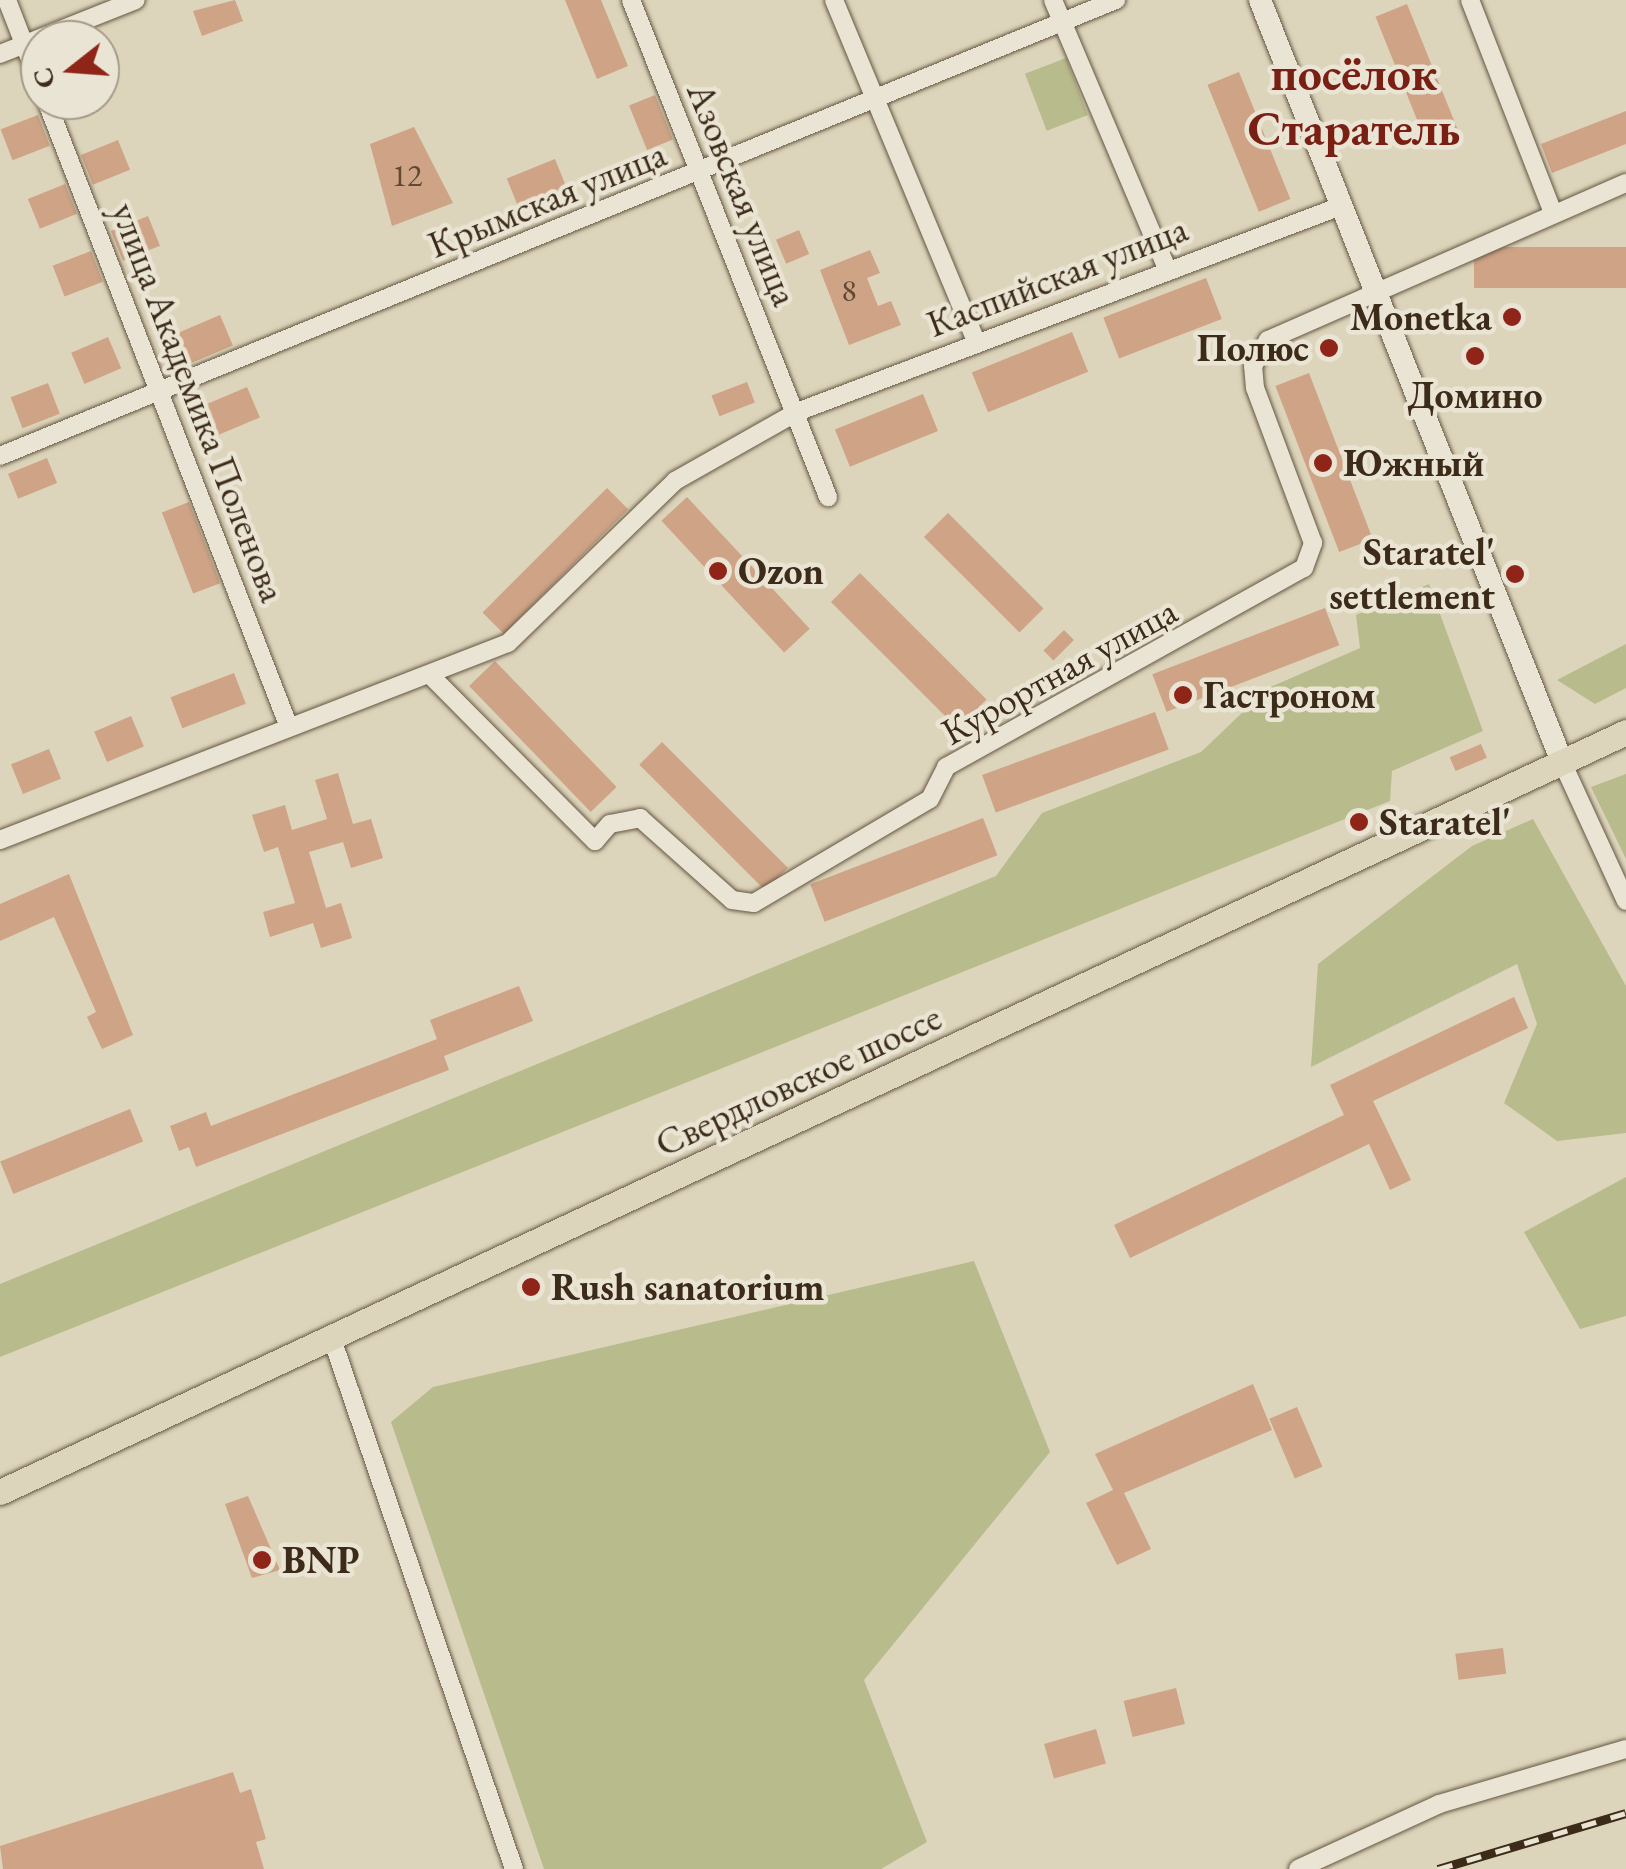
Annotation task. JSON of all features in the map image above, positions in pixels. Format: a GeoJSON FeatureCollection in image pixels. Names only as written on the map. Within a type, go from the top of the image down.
{"type":"FeatureCollection","features":[{"type":"Feature","properties":{"kind":"main road","name":"Свердловское шоссе"},"geometry":{"type":"LineString","coordinates":[[0,1492],[1626,732]]}},
{"type":"Feature","properties":{"kind":"street"},"geometry":{"type":"LineString","coordinates":[[7,0],[20,34]]}},
{"type":"Feature","properties":{"kind":"street"},"geometry":{"type":"LineString","coordinates":[[85,20],[136,0]]}},
{"type":"Feature","properties":{"kind":"street","name":"Азовская улица"},"geometry":{"type":"LineString","coordinates":[[630,0],[828,497]]}},
{"type":"Feature","properties":{"kind":"street"},"geometry":{"type":"LineString","coordinates":[[834,0],[976,341]]}},
{"type":"Feature","properties":{"kind":"street"},"geometry":{"type":"LineString","coordinates":[[1053,0],[1167,268]]}},
{"type":"Feature","properties":{"kind":"street","name":"Крымская улица"},"geometry":{"type":"LineString","coordinates":[[0,456],[1116,0]]}},
{"type":"Feature","properties":{"kind":"street"},"geometry":{"type":"LineString","coordinates":[[1260,0],[1562,762],[1626,901]]}},
{"type":"Feature","properties":{"kind":"street"},"geometry":{"type":"LineString","coordinates":[[1470,0],[1553,213]]}},
{"type":"Feature","properties":{"kind":"street","name":"улица Академика Поленова"},"geometry":{"type":"LineString","coordinates":[[54,120],[289,727]]}},
{"type":"Feature","properties":{"kind":"street"},"geometry":{"type":"LineString","coordinates":[[1373,288],[1626,183]]}},
{"type":"Feature","properties":{"kind":"street","name":"Каспийская улица"},"geometry":{"type":"LineString","coordinates":[[0,840],[289,727],[433,678],[472,650],[517,637],[675,481],[797,412],[1167,268],[1341,206]]}},
{"type":"Feature","properties":{"kind":"street","name":"Курортная улица"},"geometry":{"type":"LineString","coordinates":[[433,678],[595,841],[610,824],[640,818],[732,900],[754,903],[930,799],[946,767],[1310,559],[1253,366],[1268,340],[1373,288]]}},
{"type":"Feature","properties":{"kind":"street"},"geometry":{"type":"LineString","coordinates":[[331,1336],[514,1869]]}},
{"type":"Feature","properties":{"kind":"street"},"geometry":{"type":"LineString","coordinates":[[1298,1869],[1440,1804],[1626,1749]]}},
{"type":"Feature","properties":{"kind":"green space"},"geometry":{"type":"Polygon","coordinates":[[[1066,58],[1088,115],[1047,131],[1025,74],[1066,58]]]}},
{"type":"Feature","properties":{"kind":"green space"},"geometry":{"type":"Polygon","coordinates":[[[1429,584],[1483,731],[1392,771],[1390,801],[0,1357],[0,1284],[996,876],[1042,813],[1201,752],[1268,688],[1360,648],[1356,615],[1429,584]]]}},
{"type":"Feature","properties":{"kind":"green space"},"geometry":{"type":"Polygon","coordinates":[[[1626,644],[1626,688],[1595,704],[1557,680],[1626,644]]]}},
{"type":"Feature","properties":{"kind":"green space"},"geometry":{"type":"Polygon","coordinates":[[[1626,774],[1626,859],[1591,787],[1626,774]]]}},
{"type":"Feature","properties":{"kind":"green space"},"geometry":{"type":"Polygon","coordinates":[[[1533,819],[1626,986],[1626,1133],[1557,1141],[1504,1103],[1537,1024],[1517,964],[1311,1067],[1318,964],[1472,846],[1533,819]]]}},
{"type":"Feature","properties":{"kind":"green space"},"geometry":{"type":"Polygon","coordinates":[[[1626,1177],[1626,1316],[1580,1329],[1524,1232],[1626,1177]]]}},
{"type":"Feature","properties":{"kind":"green space"},"geometry":{"type":"Polygon","coordinates":[[[974,1261],[1050,1452],[864,1680],[927,1842],[881,1869],[544,1869],[391,1422],[433,1387],[974,1261]]]}},
{"type":"Feature","properties":{"kind":"building"},"geometry":{"type":"Polygon","coordinates":[[[235,0],[243,21],[202,36],[193,11],[235,0]]]}},
{"type":"Feature","properties":{"kind":"building"},"geometry":{"type":"Polygon","coordinates":[[[565,0],[601,0],[628,66],[597,79],[565,0]]]}},
{"type":"Feature","properties":{"kind":"building"},"geometry":{"type":"Polygon","coordinates":[[[1407,4],[1458,131],[1427,144],[1375,17],[1407,4]]]}},
{"type":"Feature","properties":{"kind":"building"},"geometry":{"type":"Polygon","coordinates":[[[1239,72],[1290,199],[1259,212],[1207,85],[1239,72]]]}},
{"type":"Feature","properties":{"kind":"building"},"geometry":{"type":"Polygon","coordinates":[[[655,95],[673,140],[647,150],[629,105],[655,95]]]}},
{"type":"Feature","properties":{"kind":"building"},"geometry":{"type":"Polygon","coordinates":[[[1626,111],[1626,144],[1552,173],[1541,144],[1626,111]]]}},
{"type":"Feature","properties":{"kind":"building"},"geometry":{"type":"Polygon","coordinates":[[[25,120],[40,120],[50,146],[12,160],[1,129],[25,120]]]}},
{"type":"Feature","properties":{"kind":"building"},"geometry":{"type":"Polygon","coordinates":[[[414,127],[453,203],[392,226],[370,144],[414,127]]]}},
{"type":"Feature","properties":{"kind":"building"},"geometry":{"type":"Polygon","coordinates":[[[118,140],[130,170],[93,185],[81,155],[118,140]]]}},
{"type":"Feature","properties":{"kind":"building"},"geometry":{"type":"Polygon","coordinates":[[[555,159],[567,189],[519,208],[507,178],[555,159]]]}},
{"type":"Feature","properties":{"kind":"building"},"geometry":{"type":"Polygon","coordinates":[[[65,184],[77,214],[40,229],[28,199],[65,184]]]}},
{"type":"Feature","properties":{"kind":"building"},"geometry":{"type":"Polygon","coordinates":[[[148,216],[160,246],[123,261],[111,231],[148,216]]]}},
{"type":"Feature","properties":{"kind":"building"},"geometry":{"type":"Polygon","coordinates":[[[799,230],[809,254],[786,264],[776,240],[799,230]]]}},
{"type":"Feature","properties":{"kind":"building"},"geometry":{"type":"Polygon","coordinates":[[[1474,247],[1626,247],[1626,288],[1474,288],[1474,247]]]}},
{"type":"Feature","properties":{"kind":"building"},"geometry":{"type":"Polygon","coordinates":[[[870,250],[880,273],[867,278],[878,306],[891,301],[901,325],[849,345],[820,270],[870,250]]]}},
{"type":"Feature","properties":{"kind":"building"},"geometry":{"type":"Polygon","coordinates":[[[91,251],[103,282],[65,297],[53,266],[91,251]]]}},
{"type":"Feature","properties":{"kind":"building"},"geometry":{"type":"Polygon","coordinates":[[[1206,278],[1222,319],[1119,358],[1103,317],[1206,278]]]}},
{"type":"Feature","properties":{"kind":"building"},"geometry":{"type":"Polygon","coordinates":[[[220,315],[233,345],[186,365],[173,335],[220,315]]]}},
{"type":"Feature","properties":{"kind":"building"},"geometry":{"type":"Polygon","coordinates":[[[1072,332],[1088,372],[988,412],[972,372],[1072,332]]]}},
{"type":"Feature","properties":{"kind":"building","name":"Полюс"},"geometry":{"type":"Polygon","coordinates":[[[1331,335],[1339,356],[1326,361],[1318,340],[1331,335]]]}},
{"type":"Feature","properties":{"kind":"building"},"geometry":{"type":"Polygon","coordinates":[[[108,337],[121,368],[84,384],[71,353],[108,337]]]}},
{"type":"Feature","properties":{"kind":"building","name":"Домино"},"geometry":{"type":"Polygon","coordinates":[[[1478,344],[1486,364],[1473,370],[1465,349],[1478,344]]]}},
{"type":"Feature","properties":{"kind":"building","name":"Южный"},"geometry":{"type":"Polygon","coordinates":[[[1309,373],[1373,539],[1339,552],[1275,386],[1309,373]]]}},
{"type":"Feature","properties":{"kind":"building"},"geometry":{"type":"Polygon","coordinates":[[[747,382],[755,403],[719,416],[712,396],[747,382]]]}},
{"type":"Feature","properties":{"kind":"building"},"geometry":{"type":"Polygon","coordinates":[[[48,383],[60,414],[22,428],[11,397],[48,383]]]}},
{"type":"Feature","properties":{"kind":"building"},"geometry":{"type":"Polygon","coordinates":[[[247,387],[260,417],[213,437],[200,407],[247,387]]]}},
{"type":"Feature","properties":{"kind":"building"},"geometry":{"type":"Polygon","coordinates":[[[923,394],[938,431],[850,467],[835,430],[923,394]]]}},
{"type":"Feature","properties":{"kind":"building"},"geometry":{"type":"Polygon","coordinates":[[[47,458],[57,483],[18,499],[8,474],[47,458]]]}},
{"type":"Feature","properties":{"kind":"building"},"geometry":{"type":"Polygon","coordinates":[[[607,488],[628,509],[504,634],[483,612],[607,488]]]}},
{"type":"Feature","properties":{"kind":"building"},"geometry":{"type":"Polygon","coordinates":[[[687,497],[810,629],[784,653],[661,521],[687,497]]]}},
{"type":"Feature","properties":{"kind":"building"},"geometry":{"type":"Polygon","coordinates":[[[189,502],[220,583],[193,594],[162,512],[189,502]]]}},
{"type":"Feature","properties":{"kind":"building"},"geometry":{"type":"Polygon","coordinates":[[[948,513],[1043,608],[1019,633],[924,537],[948,513]]]}},
{"type":"Feature","properties":{"kind":"building"},"geometry":{"type":"Polygon","coordinates":[[[860,573],[987,700],[958,729],[831,602],[860,573]]]}},
{"type":"Feature","properties":{"kind":"building"},"geometry":{"type":"Polygon","coordinates":[[[1325,608],[1339,645],[1167,712],[1152,674],[1325,608]]]}},
{"type":"Feature","properties":{"kind":"building"},"geometry":{"type":"Polygon","coordinates":[[[1064,630],[1074,640],[1053,660],[1043,651],[1064,630]]]}},
{"type":"Feature","properties":{"kind":"building"},"geometry":{"type":"Polygon","coordinates":[[[495,661],[617,787],[591,812],[469,686],[495,661]]]}},
{"type":"Feature","properties":{"kind":"building"},"geometry":{"type":"Polygon","coordinates":[[[234,673],[246,704],[182,728],[171,697],[234,673]]]}},
{"type":"Feature","properties":{"kind":"building"},"geometry":{"type":"Polygon","coordinates":[[[1155,712],[1169,750],[996,813],[982,775],[1155,712]]]}},
{"type":"Feature","properties":{"kind":"building"},"geometry":{"type":"Polygon","coordinates":[[[131,716],[144,746],[107,762],[94,732],[131,716]]]}},
{"type":"Feature","properties":{"kind":"building"},"geometry":{"type":"Polygon","coordinates":[[[662,742],[788,868],[765,890],[639,765],[662,742]]]}},
{"type":"Feature","properties":{"kind":"building"},"geometry":{"type":"Polygon","coordinates":[[[1481,744],[1487,758],[1456,771],[1450,757],[1481,744]]]}},
{"type":"Feature","properties":{"kind":"building"},"geometry":{"type":"Polygon","coordinates":[[[49,749],[61,779],[23,794],[11,764],[49,749]]]}},
{"type":"Feature","properties":{"kind":"building"},"geometry":{"type":"Polygon","coordinates":[[[338,773],[353,824],[371,819],[383,858],[351,868],[343,842],[309,852],[326,908],[341,903],[352,938],[321,948],[313,923],[270,937],[263,912],[295,903],[278,847],[264,852],[252,815],[285,805],[292,830],[327,819],[315,780],[338,773]]]}},
{"type":"Feature","properties":{"kind":"building"},"geometry":{"type":"Polygon","coordinates":[[[983,818],[997,855],[825,922],[810,884],[983,818]]]}},
{"type":"Feature","properties":{"kind":"building"},"geometry":{"type":"Polygon","coordinates":[[[69,874],[133,1035],[102,1049],[87,1017],[96,1012],[54,917],[0,941],[0,904],[69,874]]]}},
{"type":"Feature","properties":{"kind":"building"},"geometry":{"type":"Polygon","coordinates":[[[519,986],[533,1021],[444,1056],[449,1070],[196,1167],[189,1147],[179,1151],[170,1126],[206,1112],[211,1126],[437,1039],[430,1020],[519,986]]]}},
{"type":"Feature","properties":{"kind":"building"},"geometry":{"type":"Polygon","coordinates":[[[1514,997],[1528,1028],[1373,1101],[1411,1180],[1390,1190],[1369,1144],[1130,1258],[1114,1225],[1344,1115],[1330,1085],[1514,997]]]}},
{"type":"Feature","properties":{"kind":"building"},"geometry":{"type":"Polygon","coordinates":[[[130,1109],[143,1141],[13,1194],[0,1161],[130,1109]]]}},
{"type":"Feature","properties":{"kind":"building"},"geometry":{"type":"Polygon","coordinates":[[[1253,1384],[1272,1430],[1124,1493],[1151,1549],[1117,1565],[1086,1503],[1113,1490],[1095,1454],[1253,1384]]]}},
{"type":"Feature","properties":{"kind":"building"},"geometry":{"type":"Polygon","coordinates":[[[1297,1407],[1322,1467],[1295,1479],[1269,1419],[1297,1407]]]}},
{"type":"Feature","properties":{"kind":"building"},"geometry":{"type":"Polygon","coordinates":[[[248,1496],[280,1570],[252,1578],[225,1504],[248,1496]]]}},
{"type":"Feature","properties":{"kind":"building"},"geometry":{"type":"Polygon","coordinates":[[[1503,1648],[1506,1674],[1459,1680],[1455,1654],[1503,1648]]]}},
{"type":"Feature","properties":{"kind":"building"},"geometry":{"type":"Polygon","coordinates":[[[1176,1688],[1185,1724],[1133,1737],[1124,1701],[1176,1688]]]}},
{"type":"Feature","properties":{"kind":"building"},"geometry":{"type":"Polygon","coordinates":[[[1096,1729],[1106,1764],[1054,1778],[1044,1744],[1096,1729]]]}},
{"type":"Feature","properties":{"kind":"building"},"geometry":{"type":"Polygon","coordinates":[[[233,1772],[240,1793],[251,1789],[266,1839],[256,1842],[264,1869],[3,1869],[0,1846],[233,1772]]]}},
{"type":"Feature","properties":{"kind":"railway"},"geometry":{"type":"LineString","coordinates":[[1438,1869],[1626,1813]]}},
{"type":"Feature","properties":{"kind":"place","name":"Monetka"},"geometry":{"type":"Point","coordinates":[1512,317]}},
{"type":"Feature","properties":{"kind":"place","name":"Полюс"},"geometry":{"type":"Point","coordinates":[1329,348]}},
{"type":"Feature","properties":{"kind":"place","name":"Домино"},"geometry":{"type":"Point","coordinates":[1475,356]}},
{"type":"Feature","properties":{"kind":"place","name":"Южный"},"geometry":{"type":"Point","coordinates":[1323,463]}},
{"type":"Feature","properties":{"kind":"place","name":"Ozon"},"geometry":{"type":"Point","coordinates":[718,571]}},
{"type":"Feature","properties":{"kind":"place","name":"Staratel' settlement"},"geometry":{"type":"Point","coordinates":[1515,574]}},
{"type":"Feature","properties":{"kind":"place","name":"Гастроном"},"geometry":{"type":"Point","coordinates":[1183,695]}},
{"type":"Feature","properties":{"kind":"place","name":"Staratel'"},"geometry":{"type":"Point","coordinates":[1359,822]}},
{"type":"Feature","properties":{"kind":"place","name":"Rush sanatorium"},"geometry":{"type":"Point","coordinates":[531,1287]}},
{"type":"Feature","properties":{"kind":"place","name":"BNP"},"geometry":{"type":"Point","coordinates":[262,1560]}},
{"type":"Feature","properties":{"kind":"district","name":"посёлок Старатель"},"geometry":{"type":"Point","coordinates":[1354,100]}}]}
